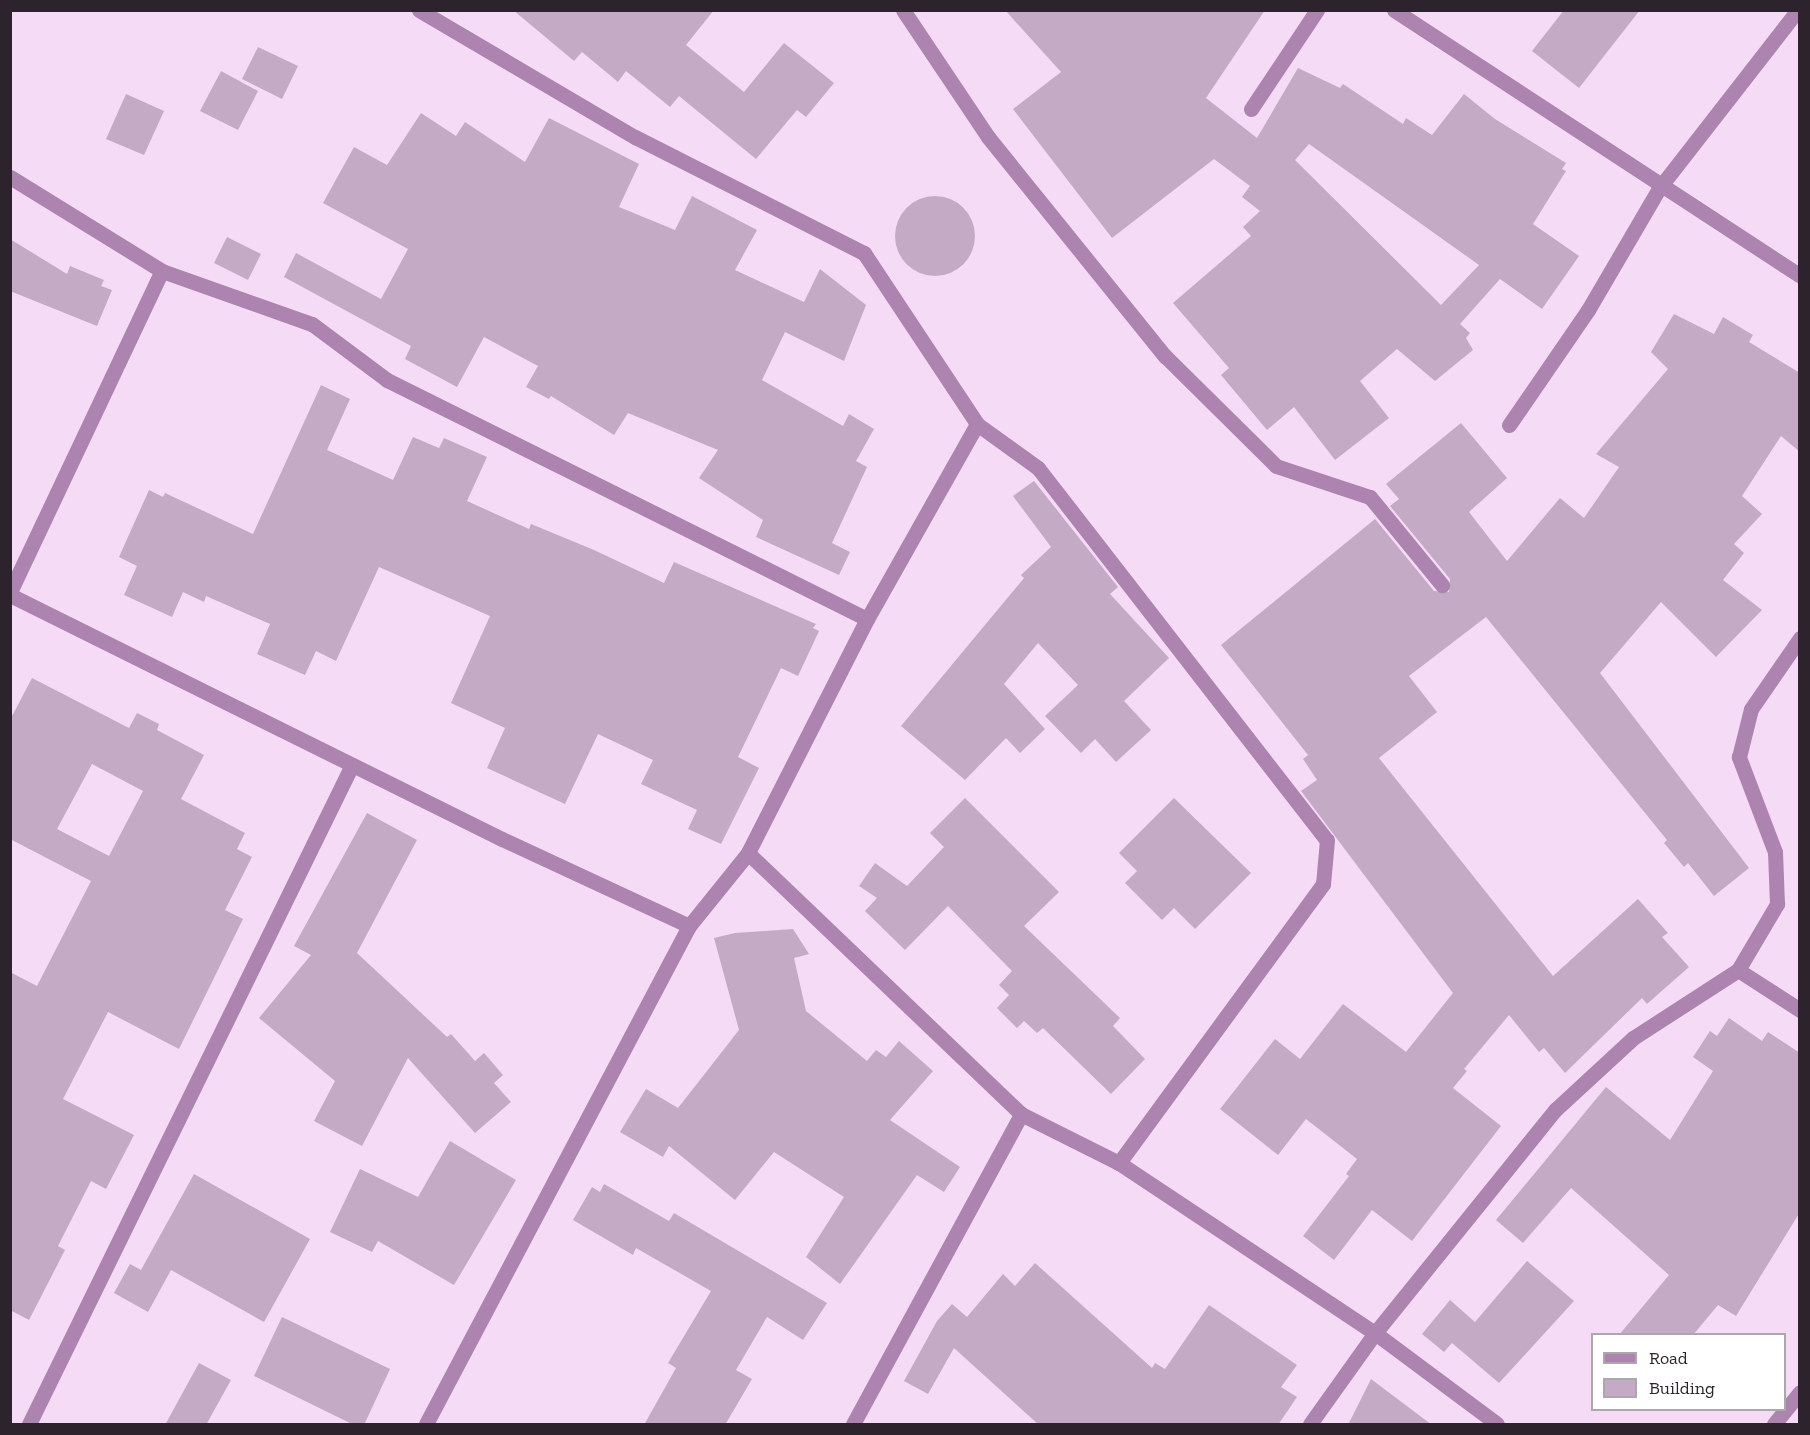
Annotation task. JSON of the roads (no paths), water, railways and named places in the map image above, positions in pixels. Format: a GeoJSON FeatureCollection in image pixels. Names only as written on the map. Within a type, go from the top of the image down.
{"type":"FeatureCollection","features":[{"type":"Feature","properties":{"kind":"street"},"geometry":{"type":"LineString","coordinates":[[419,10],[635,137],[864,253],[977,424],[1038,468],[1327,840],[1323,884],[1119,1163]]}},
{"type":"Feature","properties":{"kind":"street"},"geometry":{"type":"LineString","coordinates":[[903,10],[988,137],[1165,356],[1276,466],[1370,497],[1442,585]]}},
{"type":"Feature","properties":{"kind":"street"},"geometry":{"type":"LineString","coordinates":[[1251,109],[1317,10]]}},
{"type":"Feature","properties":{"kind":"street"},"geometry":{"type":"LineString","coordinates":[[1394,10],[1660,187],[1800,276]]}},
{"type":"Feature","properties":{"kind":"street"},"geometry":{"type":"LineString","coordinates":[[1509,425],[1587,309],[1660,187],[1798,10]]}},
{"type":"Feature","properties":{"kind":"street"},"geometry":{"type":"LineString","coordinates":[[10,177],[162,271],[312,324],[387,380],[867,619]]}},
{"type":"Feature","properties":{"kind":"street"},"geometry":{"type":"LineString","coordinates":[[162,271],[10,594],[352,765],[688,926]]}},
{"type":"Feature","properties":{"kind":"street"},"geometry":{"type":"LineString","coordinates":[[426,1425],[688,926],[748,853],[867,619],[977,424]]}},
{"type":"Feature","properties":{"kind":"street"},"geometry":{"type":"LineString","coordinates":[[1310,1425],[1375,1333],[1555,1110],[1633,1038],[1738,970],[1777,904],[1775,852],[1739,757],[1751,709],[1800,638]]}},
{"type":"Feature","properties":{"kind":"street"},"geometry":{"type":"LineString","coordinates":[[29,1425],[352,765]]}},
{"type":"Feature","properties":{"kind":"street"},"geometry":{"type":"LineString","coordinates":[[748,853],[1021,1114],[1119,1163],[1375,1333],[1497,1425]]}},
{"type":"Feature","properties":{"kind":"street"},"geometry":{"type":"LineString","coordinates":[[1738,970],[1800,1010]]}},
{"type":"Feature","properties":{"kind":"street"},"geometry":{"type":"LineString","coordinates":[[853,1425],[1021,1114]]}},
{"type":"Feature","properties":{"kind":"street"},"geometry":{"type":"LineString","coordinates":[[1786,1410],[1800,1392]]}},
{"type":"Feature","properties":{"kind":"street"},"geometry":{"type":"LineString","coordinates":[[1774,1425],[1785,1411]]}}]}
